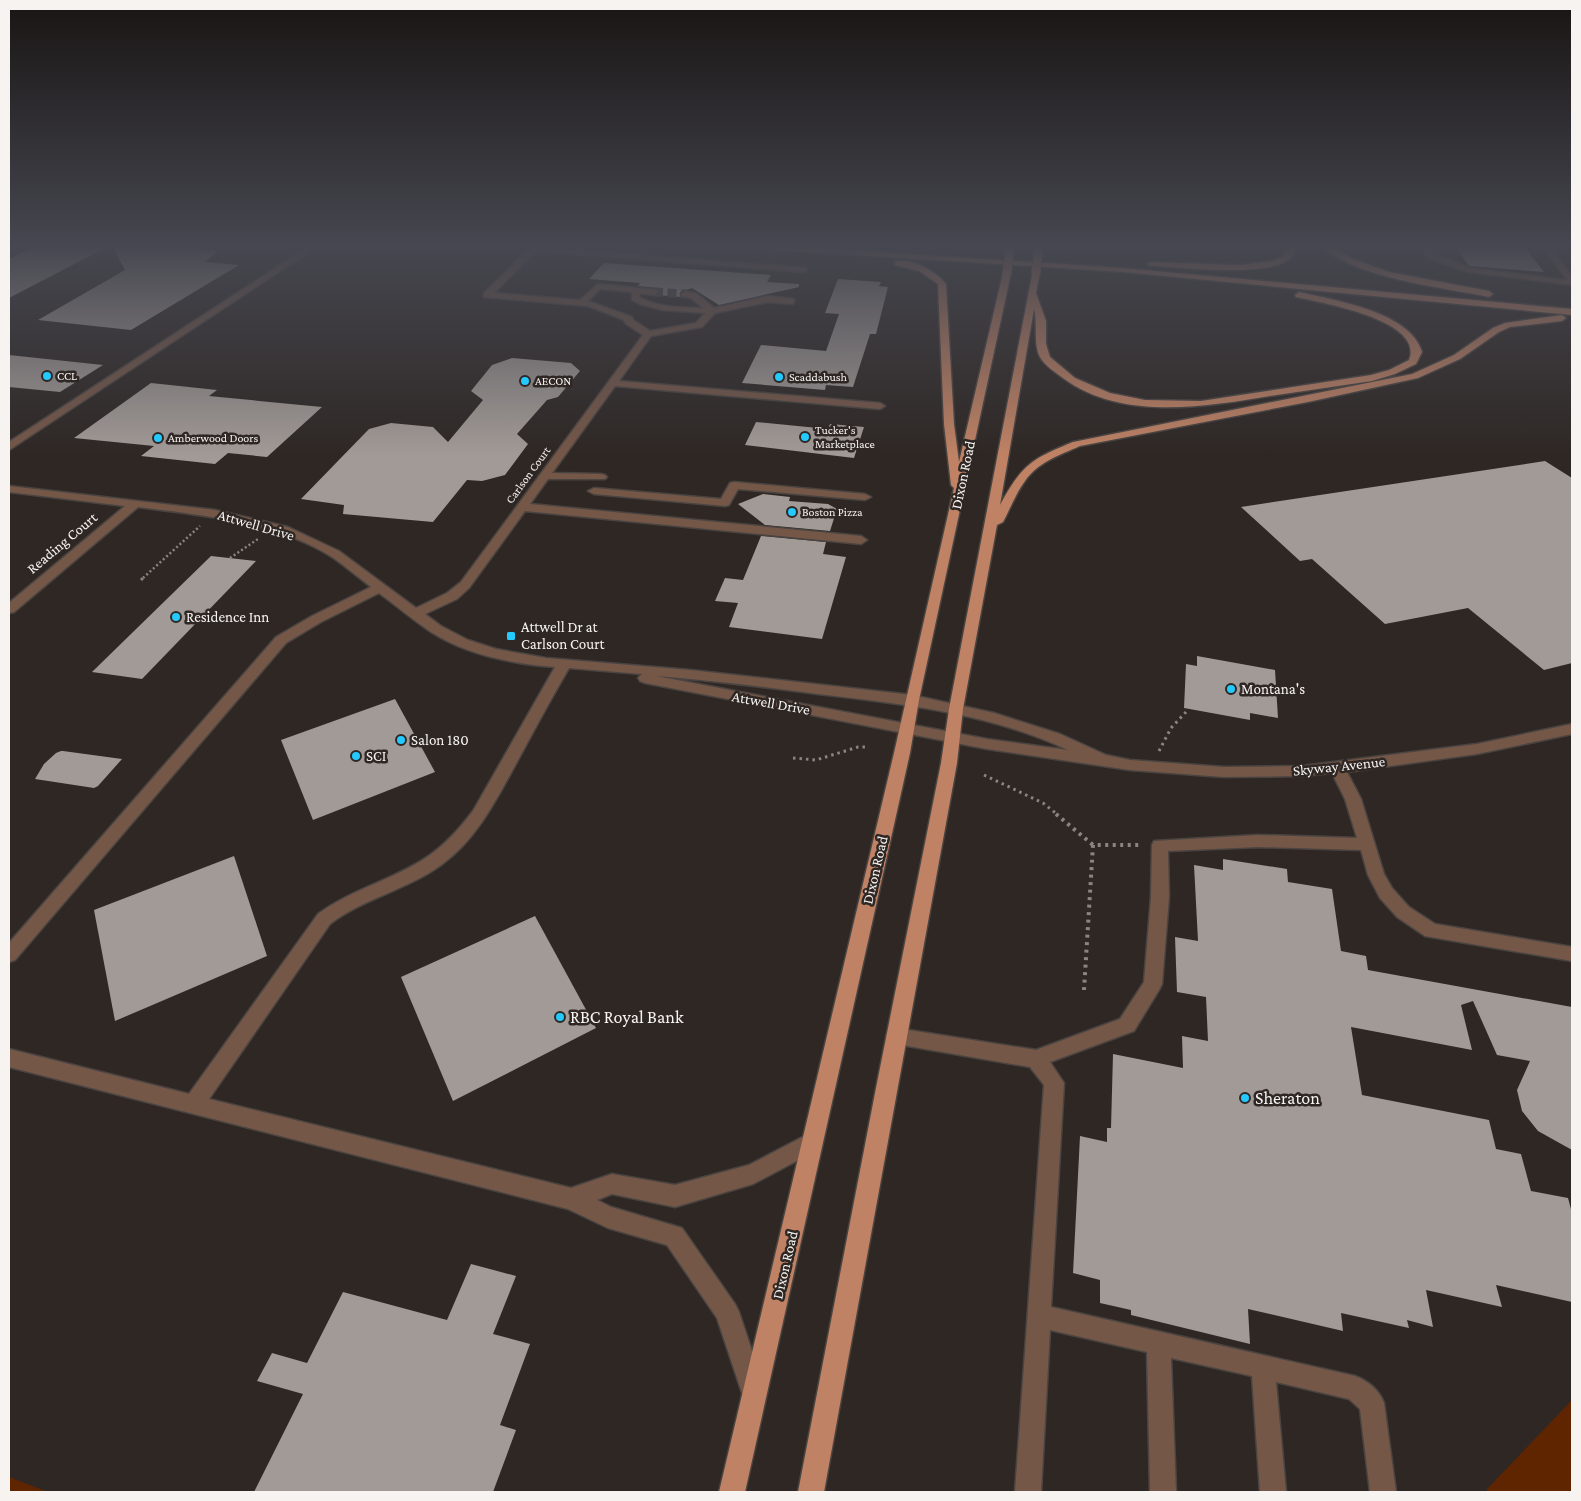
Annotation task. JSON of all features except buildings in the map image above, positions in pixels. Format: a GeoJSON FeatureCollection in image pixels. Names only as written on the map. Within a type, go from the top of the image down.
{"type":"FeatureCollection","features":[{"type":"Feature","properties":{"kind":"main road"},"geometry":{"type":"LineString","coordinates":[[944,316],[949,424],[958,497]]}},
{"type":"Feature","properties":{"kind":"main road","name":"Dixon Road"},"geometry":{"type":"LineString","coordinates":[[732,1492],[907,728],[998,316]]}},
{"type":"Feature","properties":{"kind":"main road"},"geometry":{"type":"LineString","coordinates":[[811,1492],[953,738],[956,710],[1029,316]]}},
{"type":"Feature","properties":{"kind":"main road"},"geometry":{"type":"LineString","coordinates":[[1040,316],[1044,355],[1064,376],[1081,386],[1138,402],[1183,405],[1372,378],[1392,372],[1412,362],[1417,352],[1414,341],[1392,324],[1374,316]]}},
{"type":"Feature","properties":{"kind":"main road"},"geometry":{"type":"LineString","coordinates":[[989,536],[1020,479],[1035,464],[1052,454],[1077,444],[1415,376],[1457,356],[1496,330],[1508,325],[1544,319],[1572,318]]}},
{"type":"Feature","properties":{"kind":"street"},"geometry":{"type":"LineString","coordinates":[[9,447],[208,316]]}},
{"type":"Feature","properties":{"kind":"street"},"geometry":{"type":"LineString","coordinates":[[619,316],[648,334],[699,325],[707,316]]}},
{"type":"Feature","properties":{"kind":"street","name":"Carlson Court"},"geometry":{"type":"LineString","coordinates":[[415,614],[452,596],[465,585],[648,334]]}},
{"type":"Feature","properties":{"kind":"street"},"geometry":{"type":"LineString","coordinates":[[613,382],[880,406]]}},
{"type":"Feature","properties":{"kind":"street"},"geometry":{"type":"LineString","coordinates":[[544,476],[566,478],[574,482],[725,503],[734,485],[865,497]]}},
{"type":"Feature","properties":{"kind":"street","name":"Attwell Drive"},"geometry":{"type":"LineString","coordinates":[[9,489],[215,513],[284,530],[335,554],[436,629],[463,643],[527,660],[590,667],[690,674],[912,700],[956,710]]}},
{"type":"Feature","properties":{"kind":"street","name":"Reading Court"},"geometry":{"type":"LineString","coordinates":[[9,609],[136,503]]}},
{"type":"Feature","properties":{"kind":"street"},"geometry":{"type":"LineString","coordinates":[[522,507],[861,540]]}},
{"type":"Feature","properties":{"kind":"street"},"geometry":{"type":"LineString","coordinates":[[9,955],[281,640],[303,624],[379,588]]}},
{"type":"Feature","properties":{"kind":"street"},"geometry":{"type":"LineString","coordinates":[[194,1104],[324,919],[338,907],[432,862],[462,836],[479,815],[564,664]]}},
{"type":"Feature","properties":{"kind":"street","name":"Attwell Drive"},"geometry":{"type":"LineString","coordinates":[[590,667],[953,738]]}},
{"type":"Feature","properties":{"kind":"street","name":"Skyway Avenue"},"geometry":{"type":"LineString","coordinates":[[956,710],[989,716],[1055,738],[1103,760]]}},
{"type":"Feature","properties":{"kind":"street","name":"Skyway Avenue"},"geometry":{"type":"LineString","coordinates":[[953,738],[1151,767],[1224,772],[1302,771],[1477,749],[1572,729]]}},
{"type":"Feature","properties":{"kind":"street"},"geometry":{"type":"LineString","coordinates":[[1337,768],[1354,799],[1376,875],[1386,893],[1403,912],[1431,931],[1572,954]]}},
{"type":"Feature","properties":{"kind":"street"},"geometry":{"type":"LineString","coordinates":[[896,1036],[1036,1059],[1126,1025],[1153,984],[1160,897],[1160,844],[1258,841],[1367,844]]}},
{"type":"Feature","properties":{"kind":"street"},"geometry":{"type":"LineString","coordinates":[[9,1058],[571,1199],[608,1216],[674,1236],[727,1312],[755,1396]]}},
{"type":"Feature","properties":{"kind":"street"},"geometry":{"type":"LineString","coordinates":[[1028,1492],[1054,1083],[1036,1059]]}},
{"type":"Feature","properties":{"kind":"street"},"geometry":{"type":"LineString","coordinates":[[571,1199],[612,1184],[675,1196],[754,1174],[812,1142]]}},
{"type":"Feature","properties":{"kind":"street"},"geometry":{"type":"LineString","coordinates":[[1039,1316],[1355,1388],[1372,1403],[1383,1492]]}},
{"type":"Feature","properties":{"kind":"street"},"geometry":{"type":"LineString","coordinates":[[1159,1343],[1163,1492]]}},
{"type":"Feature","properties":{"kind":"street"},"geometry":{"type":"LineString","coordinates":[[1263,1367],[1273,1492]]}},
{"type":"Feature","properties":{"kind":"path"},"geometry":{"type":"LineString","coordinates":[[141,580],[215,513]]}},
{"type":"Feature","properties":{"kind":"path"},"geometry":{"type":"LineString","coordinates":[[230,558],[275,528]]}},
{"type":"Feature","properties":{"kind":"path"},"geometry":{"type":"LineString","coordinates":[[1151,767],[1171,728],[1186,712]]}},
{"type":"Feature","properties":{"kind":"path"},"geometry":{"type":"LineString","coordinates":[[793,758],[816,760],[858,747],[869,747]]}},
{"type":"Feature","properties":{"kind":"path"},"geometry":{"type":"LineString","coordinates":[[984,775],[1043,803],[1093,846],[1160,844]]}},
{"type":"Feature","properties":{"kind":"path"},"geometry":{"type":"LineString","coordinates":[[1084,990],[1093,846]]}},
{"type":"Feature","properties":{"kind":"shaded area"},"geometry":{"type":"Polygon","coordinates":[[[1572,1400],[1572,1492],[1487,1492],[1487,1489],[1572,1400]]]}},
{"type":"Feature","properties":{"kind":"shaded area"},"geometry":{"type":"Polygon","coordinates":[[[9,1477],[48,1492],[9,1492],[9,1477]]]}},
{"type":"Feature","properties":{"kind":"place","name":"CCL"},"geometry":{"type":"Point","coordinates":[47,376]}},
{"type":"Feature","properties":{"kind":"place","name":"Scaddabush"},"geometry":{"type":"Point","coordinates":[779,377]}},
{"type":"Feature","properties":{"kind":"place","name":"AECON"},"geometry":{"type":"Point","coordinates":[525,381]}},
{"type":"Feature","properties":{"kind":"place","name":"Tucker's Marketplace"},"geometry":{"type":"Point","coordinates":[805,437]}},
{"type":"Feature","properties":{"kind":"place","name":"Amberwood Doors"},"geometry":{"type":"Point","coordinates":[158,438]}},
{"type":"Feature","properties":{"kind":"place","name":"Boston Pizza"},"geometry":{"type":"Point","coordinates":[792,512]}},
{"type":"Feature","properties":{"kind":"place","name":"Residence Inn"},"geometry":{"type":"Point","coordinates":[176,617]}},
{"type":"Feature","properties":{"kind":"place","name":"Attwell Dr at Carlson Court"},"geometry":{"type":"Point","coordinates":[511,636]}},
{"type":"Feature","properties":{"kind":"place","name":"Montana's"},"geometry":{"type":"Point","coordinates":[1231,689]}},
{"type":"Feature","properties":{"kind":"place","name":"Salon 180"},"geometry":{"type":"Point","coordinates":[401,740]}},
{"type":"Feature","properties":{"kind":"place","name":"SCI"},"geometry":{"type":"Point","coordinates":[356,756]}},
{"type":"Feature","properties":{"kind":"place","name":"RBC Royal Bank"},"geometry":{"type":"Point","coordinates":[560,1017]}},
{"type":"Feature","properties":{"kind":"place","name":"Sheraton"},"geometry":{"type":"Point","coordinates":[1245,1098]}}]}
